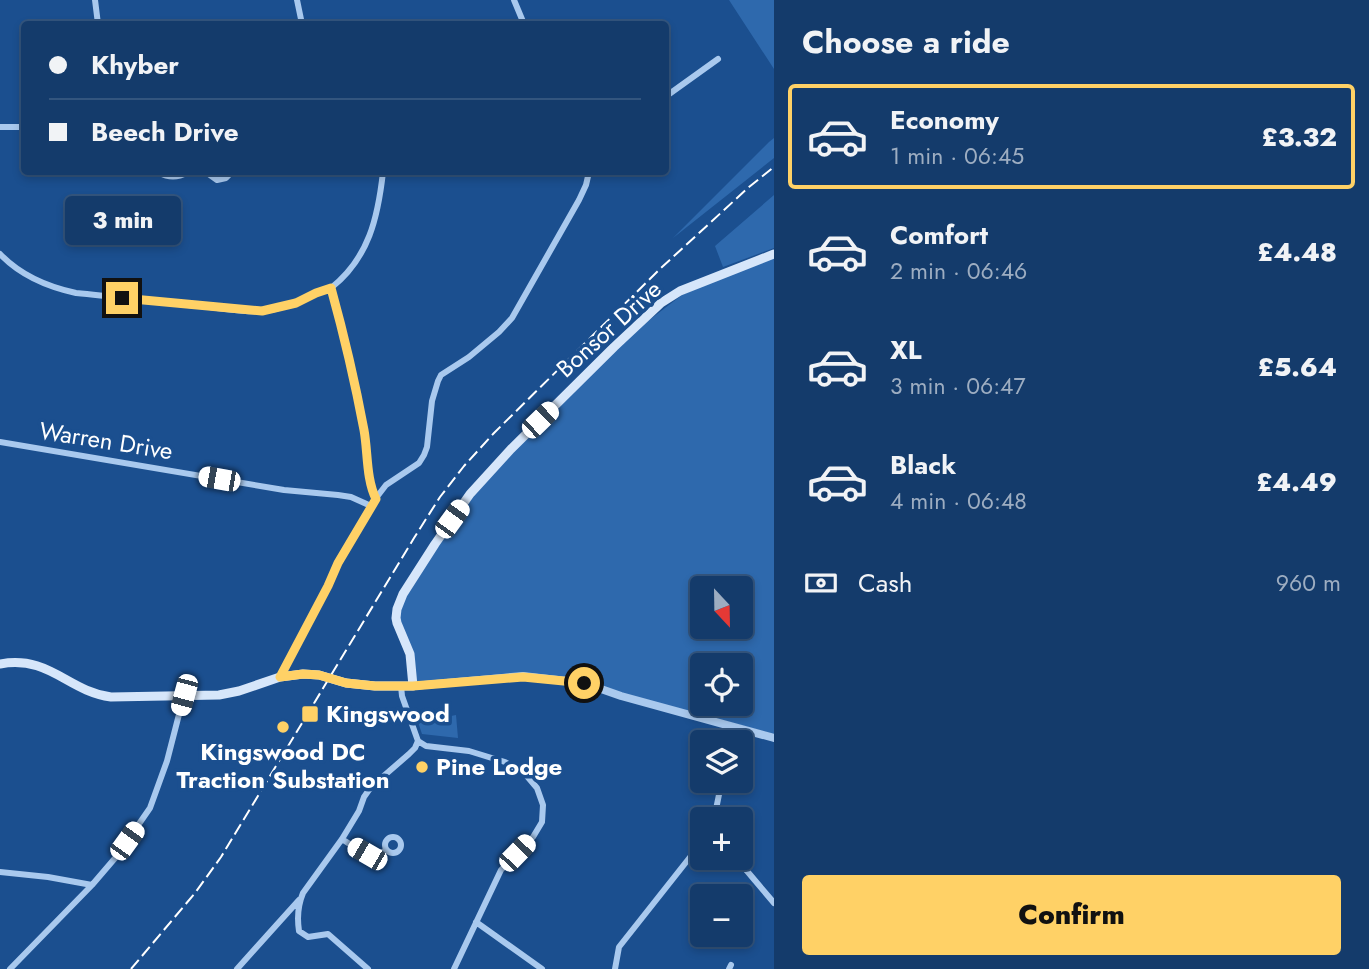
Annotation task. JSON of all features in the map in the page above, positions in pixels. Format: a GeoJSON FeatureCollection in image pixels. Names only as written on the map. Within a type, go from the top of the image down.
{"type":"FeatureCollection","features":[{"type":"Feature","properties":{"kind":"main road","name":"Bonsor Drive"},"geometry":{"type":"LineString","coordinates":[[413,686],[412,660],[397,623],[397,609],[403,594],[429,552],[479,482],[661,303],[680,291],[774,254]]}},
{"type":"Feature","properties":{"kind":"main road"},"geometry":{"type":"LineString","coordinates":[[0,664],[23,662],[36,665],[55,672],[97,695],[111,697],[219,695],[280,677],[303,674],[319,675],[346,683],[413,686]]}},
{"type":"Feature","properties":{"kind":"street"},"geometry":{"type":"LineString","coordinates":[[95,0],[98,21]]}},
{"type":"Feature","properties":{"kind":"street"},"geometry":{"type":"LineString","coordinates":[[297,0],[301,21]]}},
{"type":"Feature","properties":{"kind":"street"},"geometry":{"type":"LineString","coordinates":[[516,0],[523,21]]}},
{"type":"Feature","properties":{"kind":"street"},"geometry":{"type":"LineString","coordinates":[[669,94],[718,59]]}},
{"type":"Feature","properties":{"kind":"street"},"geometry":{"type":"LineString","coordinates":[[0,127],[21,127]]}},
{"type":"Feature","properties":{"kind":"street"},"geometry":{"type":"LineString","coordinates":[[210,175],[217,180],[229,175]]}},
{"type":"Feature","properties":{"kind":"street"},"geometry":{"type":"LineString","coordinates":[[0,254],[16,268],[61,290],[215,308],[273,310],[331,288],[351,271],[368,240],[378,206],[383,175]]}},
{"type":"Feature","properties":{"kind":"street"},"geometry":{"type":"LineString","coordinates":[[280,677],[338,563],[371,506],[387,485],[419,463],[424,455],[432,401],[438,381],[446,371],[469,357],[512,318],[579,200],[588,175]]}},
{"type":"Feature","properties":{"kind":"street"},"geometry":{"type":"LineString","coordinates":[[331,288],[349,356],[376,499]]}},
{"type":"Feature","properties":{"kind":"street","name":"Warren Drive"},"geometry":{"type":"LineString","coordinates":[[0,442],[284,490],[351,497],[371,506]]}},
{"type":"Feature","properties":{"kind":"street"},"geometry":{"type":"LineString","coordinates":[[413,686],[523,677],[584,683],[621,696],[774,738]]}},
{"type":"Feature","properties":{"kind":"street"},"geometry":{"type":"LineString","coordinates":[[401,686],[418,741],[426,746],[469,751],[505,762],[526,775],[537,788],[543,805],[542,822],[533,837],[501,870],[454,969]]}},
{"type":"Feature","properties":{"kind":"street"},"geometry":{"type":"LineString","coordinates":[[10,969],[92,886],[150,808],[167,761],[184,695]]}},
{"type":"Feature","properties":{"kind":"street"},"geometry":{"type":"LineString","coordinates":[[237,969],[300,900],[342,839],[371,787],[409,754],[418,741]]}},
{"type":"Feature","properties":{"kind":"street"},"geometry":{"type":"LineString","coordinates":[[342,839],[367,854],[378,854],[387,850]]}},
{"type":"Feature","properties":{"kind":"street"},"geometry":{"type":"LineString","coordinates":[[615,969],[619,947],[690,857]]}},
{"type":"Feature","properties":{"kind":"street"},"geometry":{"type":"LineString","coordinates":[[746,870],[774,903]]}},
{"type":"Feature","properties":{"kind":"street"},"geometry":{"type":"LineString","coordinates":[[0,872],[48,877],[92,886]]}},
{"type":"Feature","properties":{"kind":"street"},"geometry":{"type":"LineString","coordinates":[[300,900],[299,930],[308,937],[328,934],[368,969]]}},
{"type":"Feature","properties":{"kind":"street"},"geometry":{"type":"LineString","coordinates":[[476,922],[542,969]]}},
{"type":"Feature","properties":{"kind":"shaded area"},"geometry":{"type":"Polygon","coordinates":[[[729,0],[774,0],[774,69],[729,0]]]}},
{"type":"Feature","properties":{"kind":"shaded area"},"geometry":{"type":"Polygon","coordinates":[[[774,138],[774,158],[673,238],[769,142],[774,138]]]}},
{"type":"Feature","properties":{"kind":"shaded area"},"geometry":{"type":"Polygon","coordinates":[[[774,195],[774,248],[723,267],[715,246],[774,195]]]}},
{"type":"Feature","properties":{"kind":"shaded area"},"geometry":{"type":"Polygon","coordinates":[[[774,258],[774,734],[707,716],[753,716],[753,653],[690,653],[690,711],[584,683],[523,676],[413,686],[397,609],[470,494],[614,347],[682,295],[774,258]]]}},
{"type":"Feature","properties":{"kind":"shaded area"},"geometry":{"type":"Polygon","coordinates":[[[444,710],[446,717],[456,715],[458,738],[422,734],[417,719],[444,710]]]}},
{"type":"Feature","properties":{"kind":"railway"},"geometry":{"type":"LineString","coordinates":[[131,969],[195,893],[221,857],[414,538],[464,466],[661,268],[774,167]]}},
{"type":"Feature","properties":{"kind":"place","name":"Kingswood"},"geometry":{"type":"Point","coordinates":[310,714]}},
{"type":"Feature","properties":{"kind":"place","name":"Kingswood DC Traction Substation"},"geometry":{"type":"Point","coordinates":[283,727]}},
{"type":"Feature","properties":{"kind":"place","name":"Pine Lodge"},"geometry":{"type":"Point","coordinates":[422,767]}},
{"type":"Feature","properties":{"kind":"route"},"geometry":{"type":"LineString","coordinates":[[122,298],[262,311],[296,303],[331,288],[349,356],[376,499],[338,563],[280,677],[319,675],[346,683],[375,686],[413,686],[523,677],[584,683]]}}]}
